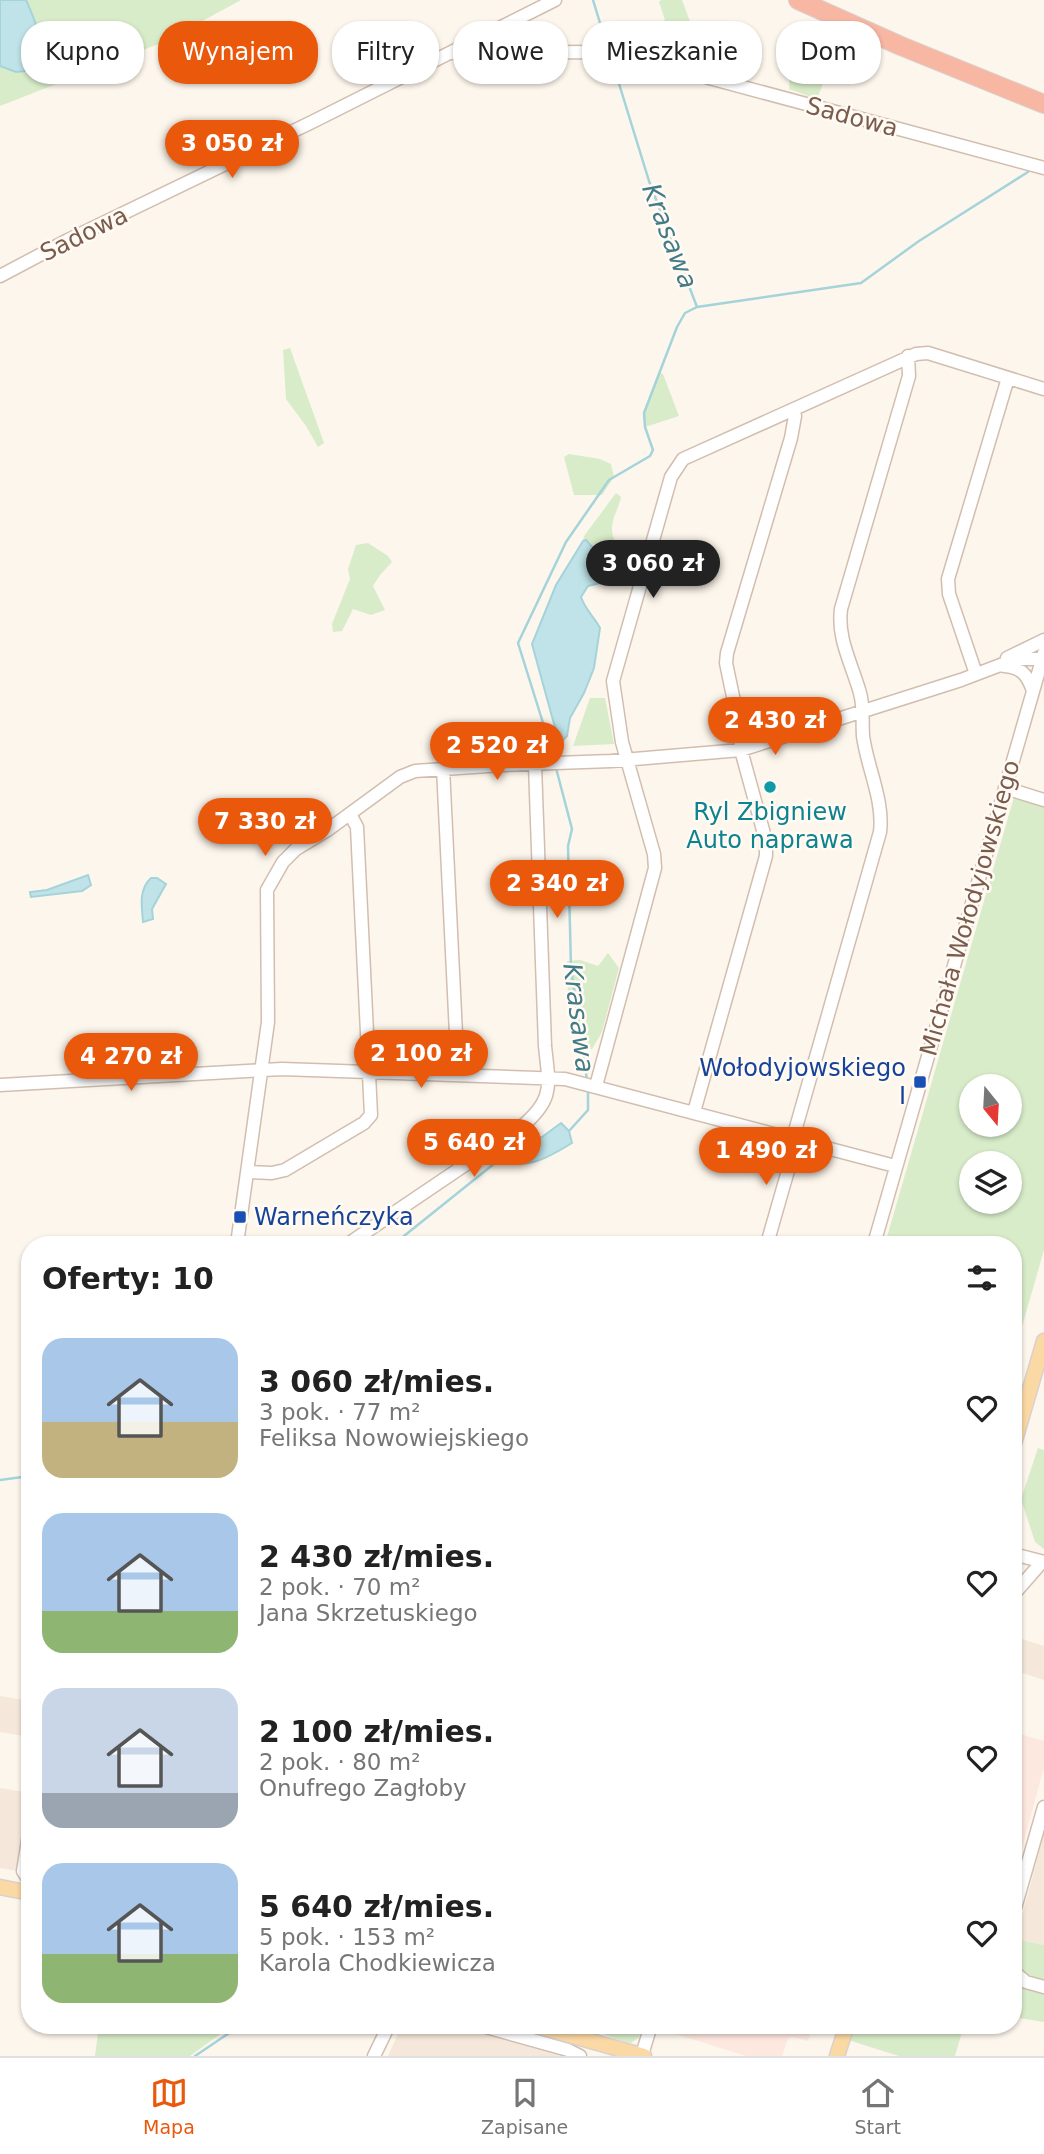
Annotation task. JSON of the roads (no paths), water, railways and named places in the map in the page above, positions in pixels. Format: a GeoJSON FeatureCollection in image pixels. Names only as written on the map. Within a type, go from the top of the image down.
{"type":"FeatureCollection","features":[{"type":"Feature","properties":{"kind":"highway"},"geometry":{"type":"LineString","coordinates":[[798,0],[901,46],[1044,104]]}},
{"type":"Feature","properties":{"kind":"main road"},"geometry":{"type":"LineString","coordinates":[[1022,1416],[1044,1340]]}},
{"type":"Feature","properties":{"kind":"main road"},"geometry":{"type":"LineString","coordinates":[[0,1887],[21,1891]]}},
{"type":"Feature","properties":{"kind":"main road"},"geometry":{"type":"LineString","coordinates":[[557,2034],[596,2049],[643,2056]]}},
{"type":"Feature","properties":{"kind":"main road"},"geometry":{"type":"LineString","coordinates":[[837,2056],[844,2034]]}},
{"type":"Feature","properties":{"kind":"street"},"geometry":{"type":"LineString","coordinates":[[513,21],[555,0]]}},
{"type":"Feature","properties":{"kind":"street"},"geometry":{"type":"LineString","coordinates":[[448,53],[453,51]]}},
{"type":"Feature","properties":{"kind":"street","name":"Sadowa"},"geometry":{"type":"LineString","coordinates":[[568,52],[624,55],[1044,168]]}},
{"type":"Feature","properties":{"kind":"street","name":"Sadowa"},"geometry":{"type":"LineString","coordinates":[[0,276],[68,240],[448,53],[453,53]]}},
{"type":"Feature","properties":{"kind":"street"},"geometry":{"type":"LineString","coordinates":[[591,1084],[655,868],[654,854],[622,742],[613,681],[671,477],[683,459],[908,356],[928,353],[1044,389]]}},
{"type":"Feature","properties":{"kind":"street"},"geometry":{"type":"LineString","coordinates":[[769,1236],[880,832],[881,817],[863,736],[863,711],[859,689],[839,625],[841,609],[909,376],[908,356]]}},
{"type":"Feature","properties":{"kind":"street"},"geometry":{"type":"LineString","coordinates":[[976,674],[949,594],[948,579],[1008,378]]}},
{"type":"Feature","properties":{"kind":"street"},"geometry":{"type":"LineString","coordinates":[[694,1112],[766,856],[766,841],[741,750],[727,653],[791,438],[794,416],[792,410]]}},
{"type":"Feature","properties":{"kind":"street"},"geometry":{"type":"LineString","coordinates":[[994,667],[1044,640]]}},
{"type":"Feature","properties":{"kind":"street"},"geometry":{"type":"LineString","coordinates":[[238,1236],[269,1001],[266,904],[271,880],[296,849],[400,777],[415,771],[627,760],[741,750],[994,667],[1043,656]]}},
{"type":"Feature","properties":{"kind":"street","name":"Michała Wołodyjowskiego"},"geometry":{"type":"LineString","coordinates":[[876,1236],[1043,656]]}},
{"type":"Feature","properties":{"kind":"street"},"geometry":{"type":"LineString","coordinates":[[994,667],[1017,668],[1026,675],[1032,691]]}},
{"type":"Feature","properties":{"kind":"street"},"geometry":{"type":"LineString","coordinates":[[360,1236],[521,1127],[537,1112],[547,1094],[550,1078],[545,1046],[535,765]]}},
{"type":"Feature","properties":{"kind":"street"},"geometry":{"type":"LineString","coordinates":[[443,768],[458,1075]]}},
{"type":"Feature","properties":{"kind":"street"},"geometry":{"type":"LineString","coordinates":[[1004,788],[1044,800]]}},
{"type":"Feature","properties":{"kind":"street"},"geometry":{"type":"LineString","coordinates":[[247,1172],[272,1173],[285,1170],[369,1119],[371,1110],[357,827],[350,814]]}},
{"type":"Feature","properties":{"kind":"street"},"geometry":{"type":"LineString","coordinates":[[0,1085],[261,1069],[550,1078],[591,1084],[895,1166]]}},
{"type":"Feature","properties":{"kind":"street"},"geometry":{"type":"LineString","coordinates":[[1022,1556],[1043,1562],[1022,1585]]}},
{"type":"Feature","properties":{"kind":"street"},"geometry":{"type":"LineString","coordinates":[[1022,1884],[1044,1807]]}},
{"type":"Feature","properties":{"kind":"street"},"geometry":{"type":"LineString","coordinates":[[1022,1978],[1044,1987]]}},
{"type":"Feature","properties":{"kind":"street"},"geometry":{"type":"LineString","coordinates":[[374,2056],[385,2034]]}},
{"type":"Feature","properties":{"kind":"street"},"geometry":{"type":"LineString","coordinates":[[511,2034],[580,2056]]}},
{"type":"Feature","properties":{"kind":"street"},"geometry":{"type":"LineString","coordinates":[[643,2056],[649,2034]]}},
{"type":"Feature","properties":{"kind":"water"},"geometry":{"type":"Polygon","coordinates":[[[0,0],[26,0],[35,21],[21,21],[21,71],[0,66],[0,0]]]}},
{"type":"Feature","properties":{"kind":"water"},"geometry":{"type":"Polygon","coordinates":[[[586,540],[604,564],[609,581],[588,586],[581,597],[600,628],[594,668],[570,718],[567,736],[562,741],[554,724],[532,644],[556,585],[586,540]]]}},
{"type":"Feature","properties":{"kind":"water"},"geometry":{"type":"Polygon","coordinates":[[[88,875],[91,885],[82,891],[31,897],[30,892],[47,890],[88,875]]]}},
{"type":"Feature","properties":{"kind":"water"},"geometry":{"type":"Polygon","coordinates":[[[151,878],[157,878],[166,884],[152,909],[153,919],[143,922],[142,893],[151,878]]]}},
{"type":"Feature","properties":{"kind":"water"},"geometry":{"type":"Polygon","coordinates":[[[561,1123],[569,1131],[572,1143],[554,1153],[536,1161],[517,1164],[498,1157],[521,1140],[542,1137],[561,1123]]]}},
{"type":"Feature","properties":{"kind":"waterway","name":"Krasawa"},"geometry":{"type":"LineString","coordinates":[[593,0],[599,21]]}},
{"type":"Feature","properties":{"kind":"waterway","name":"Krasawa"},"geometry":{"type":"LineString","coordinates":[[619,84],[649,181],[697,307]]}},
{"type":"Feature","properties":{"kind":"waterway","name":"Krasawa"},"geometry":{"type":"LineString","coordinates":[[554,758],[518,643],[566,542],[609,480],[650,456],[653,450],[645,427],[644,413],[685,313],[697,307],[861,283],[919,241],[1028,172]]}},
{"type":"Feature","properties":{"kind":"waterway","name":"Krasawa"},"geometry":{"type":"LineString","coordinates":[[556,768],[572,829],[568,846],[571,968],[587,1080]]}},
{"type":"Feature","properties":{"kind":"waterway","name":"Krasawa"},"geometry":{"type":"LineString","coordinates":[[569,1131],[588,1110],[588,1090]]}},
{"type":"Feature","properties":{"kind":"waterway","name":"Krasawa"},"geometry":{"type":"LineString","coordinates":[[404,1236],[500,1159]]}},
{"type":"Feature","properties":{"kind":"waterway"},"geometry":{"type":"LineString","coordinates":[[0,1480],[21,1477]]}},
{"type":"Feature","properties":{"kind":"waterway","name":"Krasawa"},"geometry":{"type":"LineString","coordinates":[[195,2056],[228,2034]]}},
{"type":"Feature","properties":{"kind":"place","name":"Ryl Zbigniew Auto naprawa"},"geometry":{"type":"Point","coordinates":[770,787]}},
{"type":"Feature","properties":{"kind":"place","name":"Wołodyjowskiego I"},"geometry":{"type":"Point","coordinates":[920,1082]}},
{"type":"Feature","properties":{"kind":"place","name":"Warneńczyka"},"geometry":{"type":"Point","coordinates":[240,1217]}}]}
